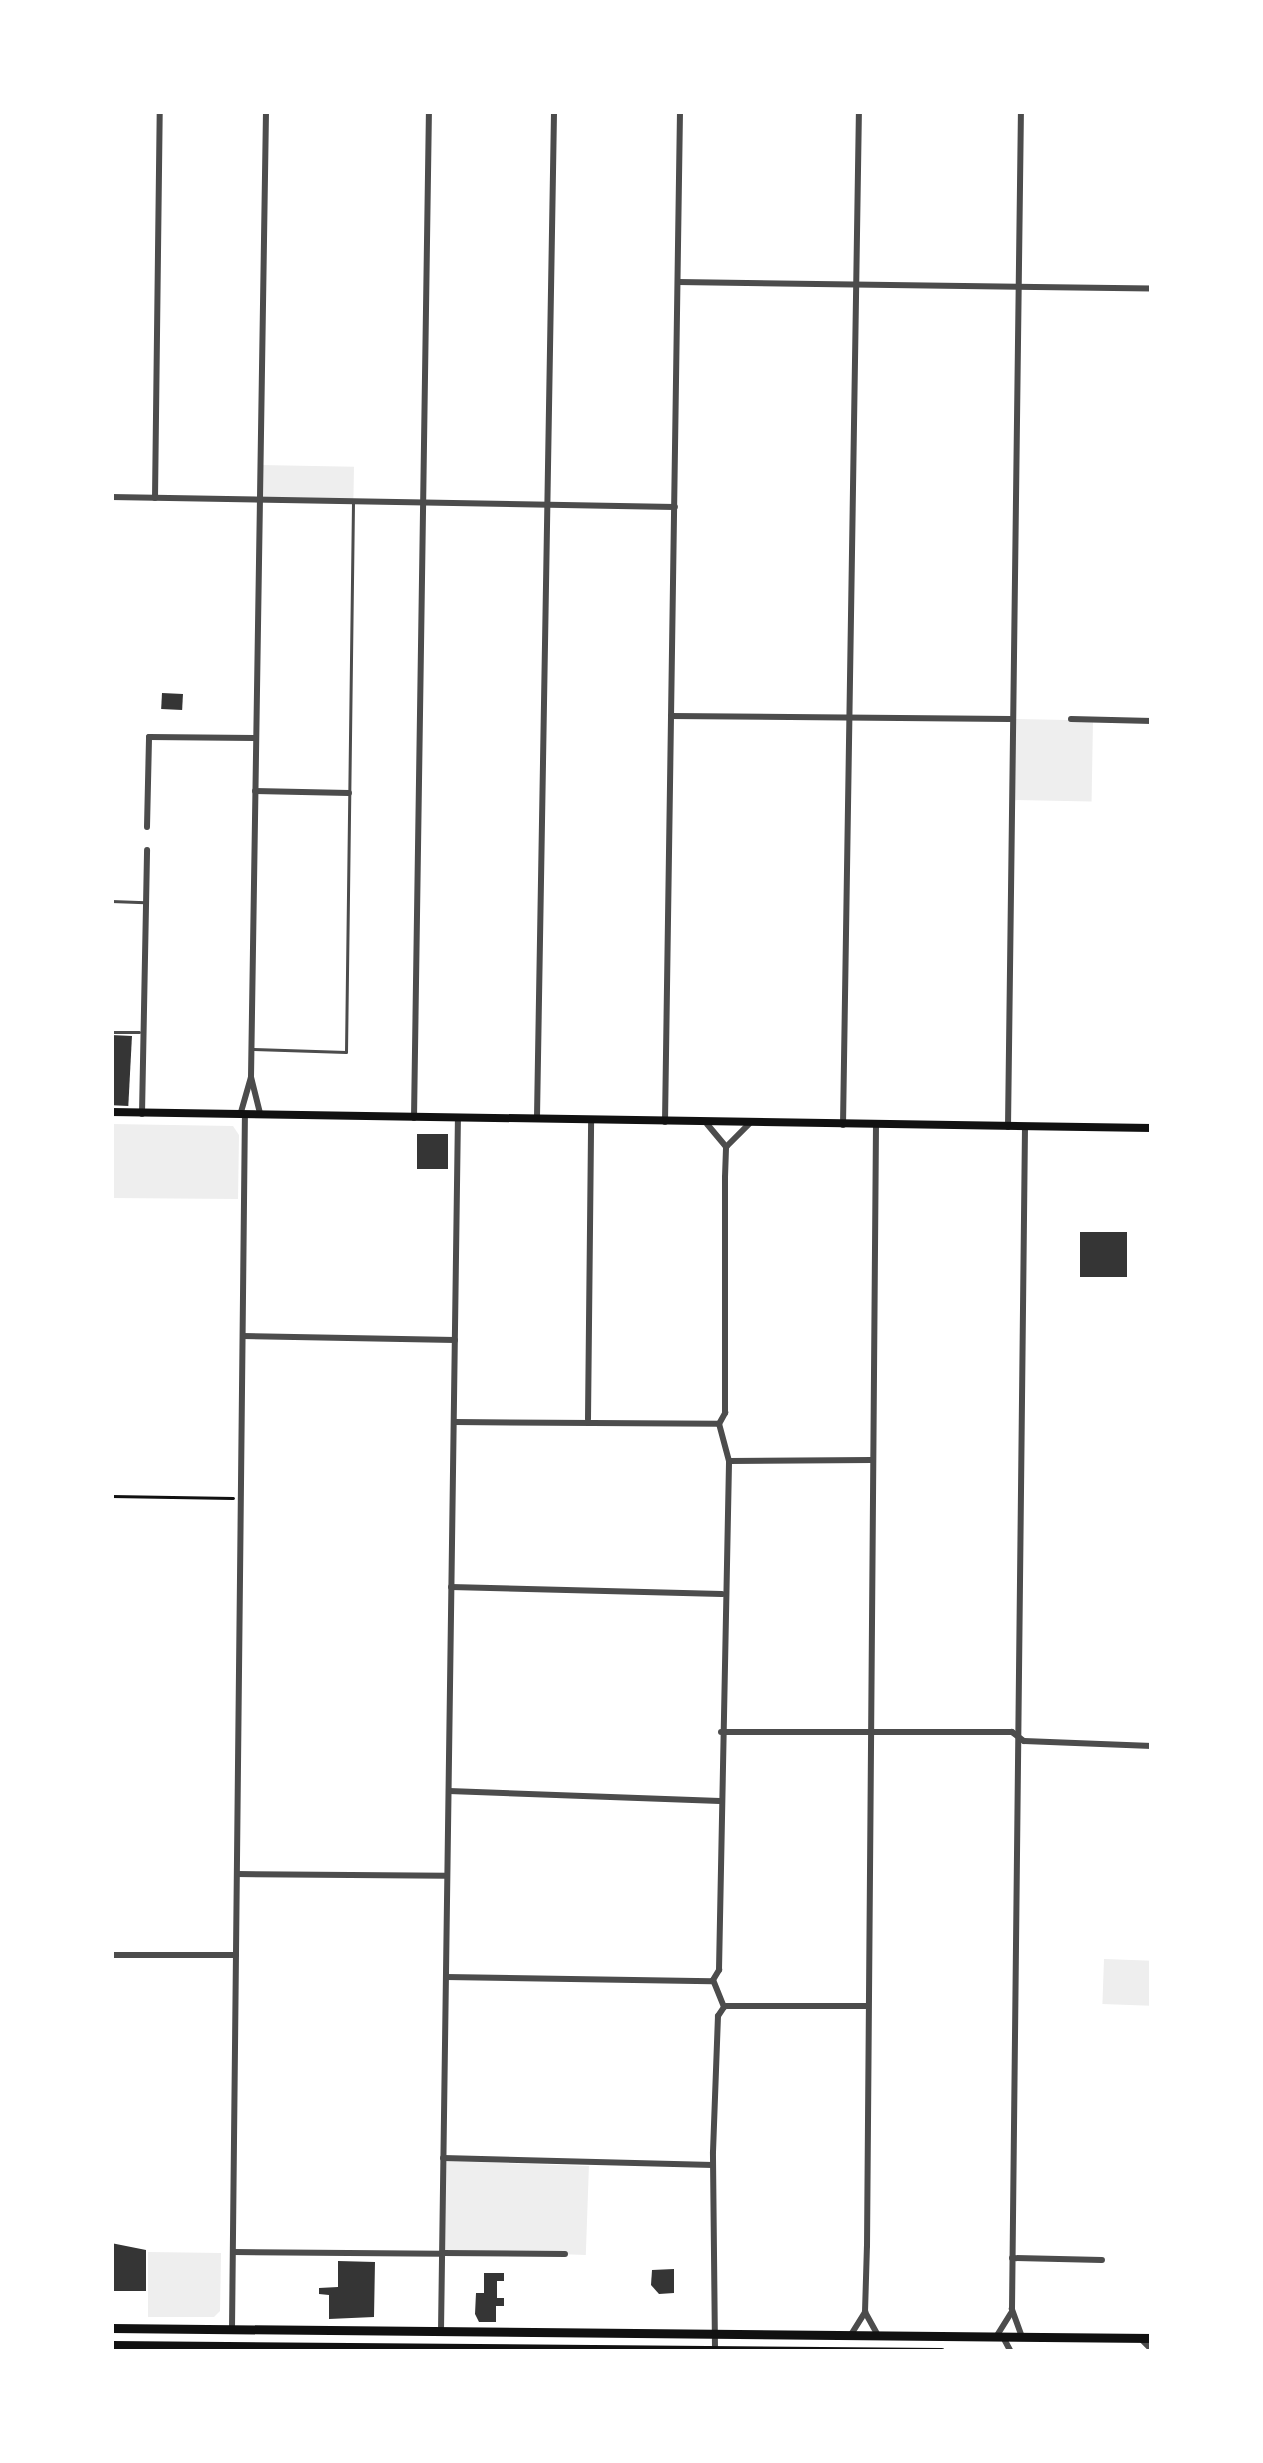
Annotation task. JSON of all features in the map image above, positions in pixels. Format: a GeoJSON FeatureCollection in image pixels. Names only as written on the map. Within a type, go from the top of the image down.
{"type":"FeatureCollection","features":[{"type":"Feature","properties":{"kind":"highway"},"geometry":{"type":"LineString","coordinates":[[111,2328],[1146,2338]]}},
{"type":"Feature","properties":{"kind":"highway"},"geometry":{"type":"LineString","coordinates":[[232,2329],[232,2346]]}},
{"type":"Feature","properties":{"kind":"highway"},"geometry":{"type":"LineString","coordinates":[[872,2352],[900,2336]]}},
{"type":"Feature","properties":{"kind":"highway"},"geometry":{"type":"LineString","coordinates":[[111,2345],[941,2352]]}},
{"type":"Feature","properties":{"kind":"main road"},"geometry":{"type":"LineString","coordinates":[[111,1115],[1152,1128]]}},
{"type":"Feature","properties":{"kind":"street"},"geometry":{"type":"LineString","coordinates":[[155,498],[160,111]]}},
{"type":"Feature","properties":{"kind":"street"},"geometry":{"type":"LineString","coordinates":[[232,2329],[242,1116],[251,1077],[266,111]]}},
{"type":"Feature","properties":{"kind":"street"},"geometry":{"type":"LineString","coordinates":[[414,1118],[430,111]]}},
{"type":"Feature","properties":{"kind":"street"},"geometry":{"type":"LineString","coordinates":[[537,1121],[554,111]]}},
{"type":"Feature","properties":{"kind":"street"},"geometry":{"type":"LineString","coordinates":[[665,1122],[680,111]]}},
{"type":"Feature","properties":{"kind":"street"},"geometry":{"type":"LineString","coordinates":[[843,1124],[859,111]]}},
{"type":"Feature","properties":{"kind":"street"},"geometry":{"type":"LineString","coordinates":[[1008,1127],[1021,111]]}},
{"type":"Feature","properties":{"kind":"street"},"geometry":{"type":"LineString","coordinates":[[678,282],[1152,289]]}},
{"type":"Feature","properties":{"kind":"street"},"geometry":{"type":"LineString","coordinates":[[111,497],[675,507]]}},
{"type":"Feature","properties":{"kind":"street"},"geometry":{"type":"LineString","coordinates":[[671,716],[1011,719]]}},
{"type":"Feature","properties":{"kind":"street"},"geometry":{"type":"LineString","coordinates":[[1071,719],[1152,721]]}},
{"type":"Feature","properties":{"kind":"street"},"geometry":{"type":"LineString","coordinates":[[147,827],[149,736],[255,738]]}},
{"type":"Feature","properties":{"kind":"street"},"geometry":{"type":"LineString","coordinates":[[255,791],[349,793]]}},
{"type":"Feature","properties":{"kind":"street"},"geometry":{"type":"LineString","coordinates":[[142,1114],[147,850]]}},
{"type":"Feature","properties":{"kind":"street"},"geometry":{"type":"LineString","coordinates":[[251,1077],[263,1115]]}},
{"type":"Feature","properties":{"kind":"street"},"geometry":{"type":"LineString","coordinates":[[441,2331],[458,1118]]}},
{"type":"Feature","properties":{"kind":"street"},"geometry":{"type":"LineString","coordinates":[[588,1419],[591,1121]]}},
{"type":"Feature","properties":{"kind":"street"},"geometry":{"type":"LineString","coordinates":[[707,1124],[726,1147],[725,1413],[719,1424],[728,1461],[722,1594],[719,1970],[713,1980]]}},
{"type":"Feature","properties":{"kind":"street"},"geometry":{"type":"LineString","coordinates":[[726,1147],[748,1124]]}},
{"type":"Feature","properties":{"kind":"street"},"geometry":{"type":"LineString","coordinates":[[876,1125],[866,2312],[878,2336]]}},
{"type":"Feature","properties":{"kind":"street"},"geometry":{"type":"LineString","coordinates":[[1022,2337],[1012,2309],[1012,2258],[1024,1127]]}},
{"type":"Feature","properties":{"kind":"street"},"geometry":{"type":"LineString","coordinates":[[243,1336],[455,1340]]}},
{"type":"Feature","properties":{"kind":"street"},"geometry":{"type":"LineString","coordinates":[[454,1422],[588,1419],[719,1424]]}},
{"type":"Feature","properties":{"kind":"street"},"geometry":{"type":"LineString","coordinates":[[728,1461],[872,1460]]}},
{"type":"Feature","properties":{"kind":"street"},"geometry":{"type":"LineString","coordinates":[[452,1587],[722,1594]]}},
{"type":"Feature","properties":{"kind":"street"},"geometry":{"type":"LineString","coordinates":[[721,1732],[1012,1732],[1024,1741],[1152,1745]]}},
{"type":"Feature","properties":{"kind":"street"},"geometry":{"type":"LineString","coordinates":[[448,1791],[720,1801]]}},
{"type":"Feature","properties":{"kind":"street"},"geometry":{"type":"LineString","coordinates":[[237,1874],[447,1876]]}},
{"type":"Feature","properties":{"kind":"street"},"geometry":{"type":"LineString","coordinates":[[111,1954],[236,1955]]}},
{"type":"Feature","properties":{"kind":"street"},"geometry":{"type":"LineString","coordinates":[[446,1977],[713,1980]]}},
{"type":"Feature","properties":{"kind":"street"},"geometry":{"type":"LineString","coordinates":[[713,1980],[724,2007]]}},
{"type":"Feature","properties":{"kind":"street"},"geometry":{"type":"LineString","coordinates":[[724,2007],[866,2006]]}},
{"type":"Feature","properties":{"kind":"street"},"geometry":{"type":"LineString","coordinates":[[715,2350],[713,2165],[718,2016],[724,2007]]}},
{"type":"Feature","properties":{"kind":"street"},"geometry":{"type":"LineString","coordinates":[[443,2158],[713,2165]]}},
{"type":"Feature","properties":{"kind":"street"},"geometry":{"type":"LineString","coordinates":[[233,2252],[565,2254]]}},
{"type":"Feature","properties":{"kind":"street"},"geometry":{"type":"LineString","coordinates":[[1012,2258],[1102,2260]]}},
{"type":"Feature","properties":{"kind":"street"},"geometry":{"type":"LineString","coordinates":[[1011,2352],[1000,2337],[1012,2309]]}},
{"type":"Feature","properties":{"kind":"street"},"geometry":{"type":"LineString","coordinates":[[849,2335],[866,2312]]}},
{"type":"Feature","properties":{"kind":"street"},"geometry":{"type":"LineString","coordinates":[[643,2333],[643,2351]]}},
{"type":"Feature","properties":{"kind":"street"},"geometry":{"type":"LineString","coordinates":[[1146,2338],[1152,2350]]}},
{"type":"Feature","properties":{"kind":"lane"},"geometry":{"type":"LineString","coordinates":[[251,1049],[346,1052],[353,502]]}},
{"type":"Feature","properties":{"kind":"lane"},"geometry":{"type":"LineString","coordinates":[[111,901],[147,902]]}},
{"type":"Feature","properties":{"kind":"lane"},"geometry":{"type":"LineString","coordinates":[[111,1032],[144,1032]]}},
{"type":"Feature","properties":{"kind":"path"},"geometry":{"type":"LineString","coordinates":[[111,1496],[241,1498]]}},
{"type":"Feature","properties":{"kind":"shaded area"},"geometry":{"type":"Polygon","coordinates":[[[260,465],[354,467],[353,502],[259,500],[260,465]]]}},
{"type":"Feature","properties":{"kind":"shaded area"},"geometry":{"type":"Polygon","coordinates":[[[1011,719],[1093,720],[1092,801],[1010,800],[1011,719]]]}},
{"type":"Feature","properties":{"kind":"shaded area"},"geometry":{"type":"Polygon","coordinates":[[[111,1124],[233,1126],[239,1135],[238,1199],[111,1198],[111,1124]]]}},
{"type":"Feature","properties":{"kind":"shaded area"},"geometry":{"type":"Polygon","coordinates":[[[1104,1959],[1152,1961],[1150,2006],[1102,2004],[1104,1959]]]}},
{"type":"Feature","properties":{"kind":"shaded area"},"geometry":{"type":"Polygon","coordinates":[[[445,2161],[589,2166],[586,2255],[442,2250],[445,2161]]]}},
{"type":"Feature","properties":{"kind":"shaded area"},"geometry":{"type":"Polygon","coordinates":[[[148,2252],[221,2253],[220,2311],[214,2317],[148,2317],[148,2252]]]}},
{"type":"Feature","properties":{"kind":"building"},"geometry":{"type":"Polygon","coordinates":[[[162,693],[183,694],[182,710],[161,709],[162,693]]]}},
{"type":"Feature","properties":{"kind":"building"},"geometry":{"type":"Polygon","coordinates":[[[111,1035],[132,1036],[128,1106],[111,1105],[111,1035]]]}},
{"type":"Feature","properties":{"kind":"building"},"geometry":{"type":"Polygon","coordinates":[[[417,1134],[448,1134],[448,1169],[417,1169],[417,1134]]]}},
{"type":"Feature","properties":{"kind":"building"},"geometry":{"type":"Polygon","coordinates":[[[1080,1232],[1127,1232],[1127,1277],[1080,1277],[1080,1232]]]}},
{"type":"Feature","properties":{"kind":"building"},"geometry":{"type":"Polygon","coordinates":[[[111,2243],[146,2250],[146,2291],[111,2291],[111,2243]]]}},
{"type":"Feature","properties":{"kind":"building"},"geometry":{"type":"Polygon","coordinates":[[[338,2261],[375,2262],[374,2317],[329,2319],[329,2295],[319,2294],[319,2288],[338,2287],[338,2261]]]}},
{"type":"Feature","properties":{"kind":"building"},"geometry":{"type":"Polygon","coordinates":[[[674,2269],[674,2293],[659,2294],[651,2285],[652,2270],[674,2269]]]}},
{"type":"Feature","properties":{"kind":"building"},"geometry":{"type":"Polygon","coordinates":[[[484,2273],[504,2273],[504,2281],[497,2281],[497,2298],[504,2298],[504,2306],[496,2306],[496,2322],[479,2322],[475,2314],[476,2293],[484,2293],[484,2273]]]}}]}
